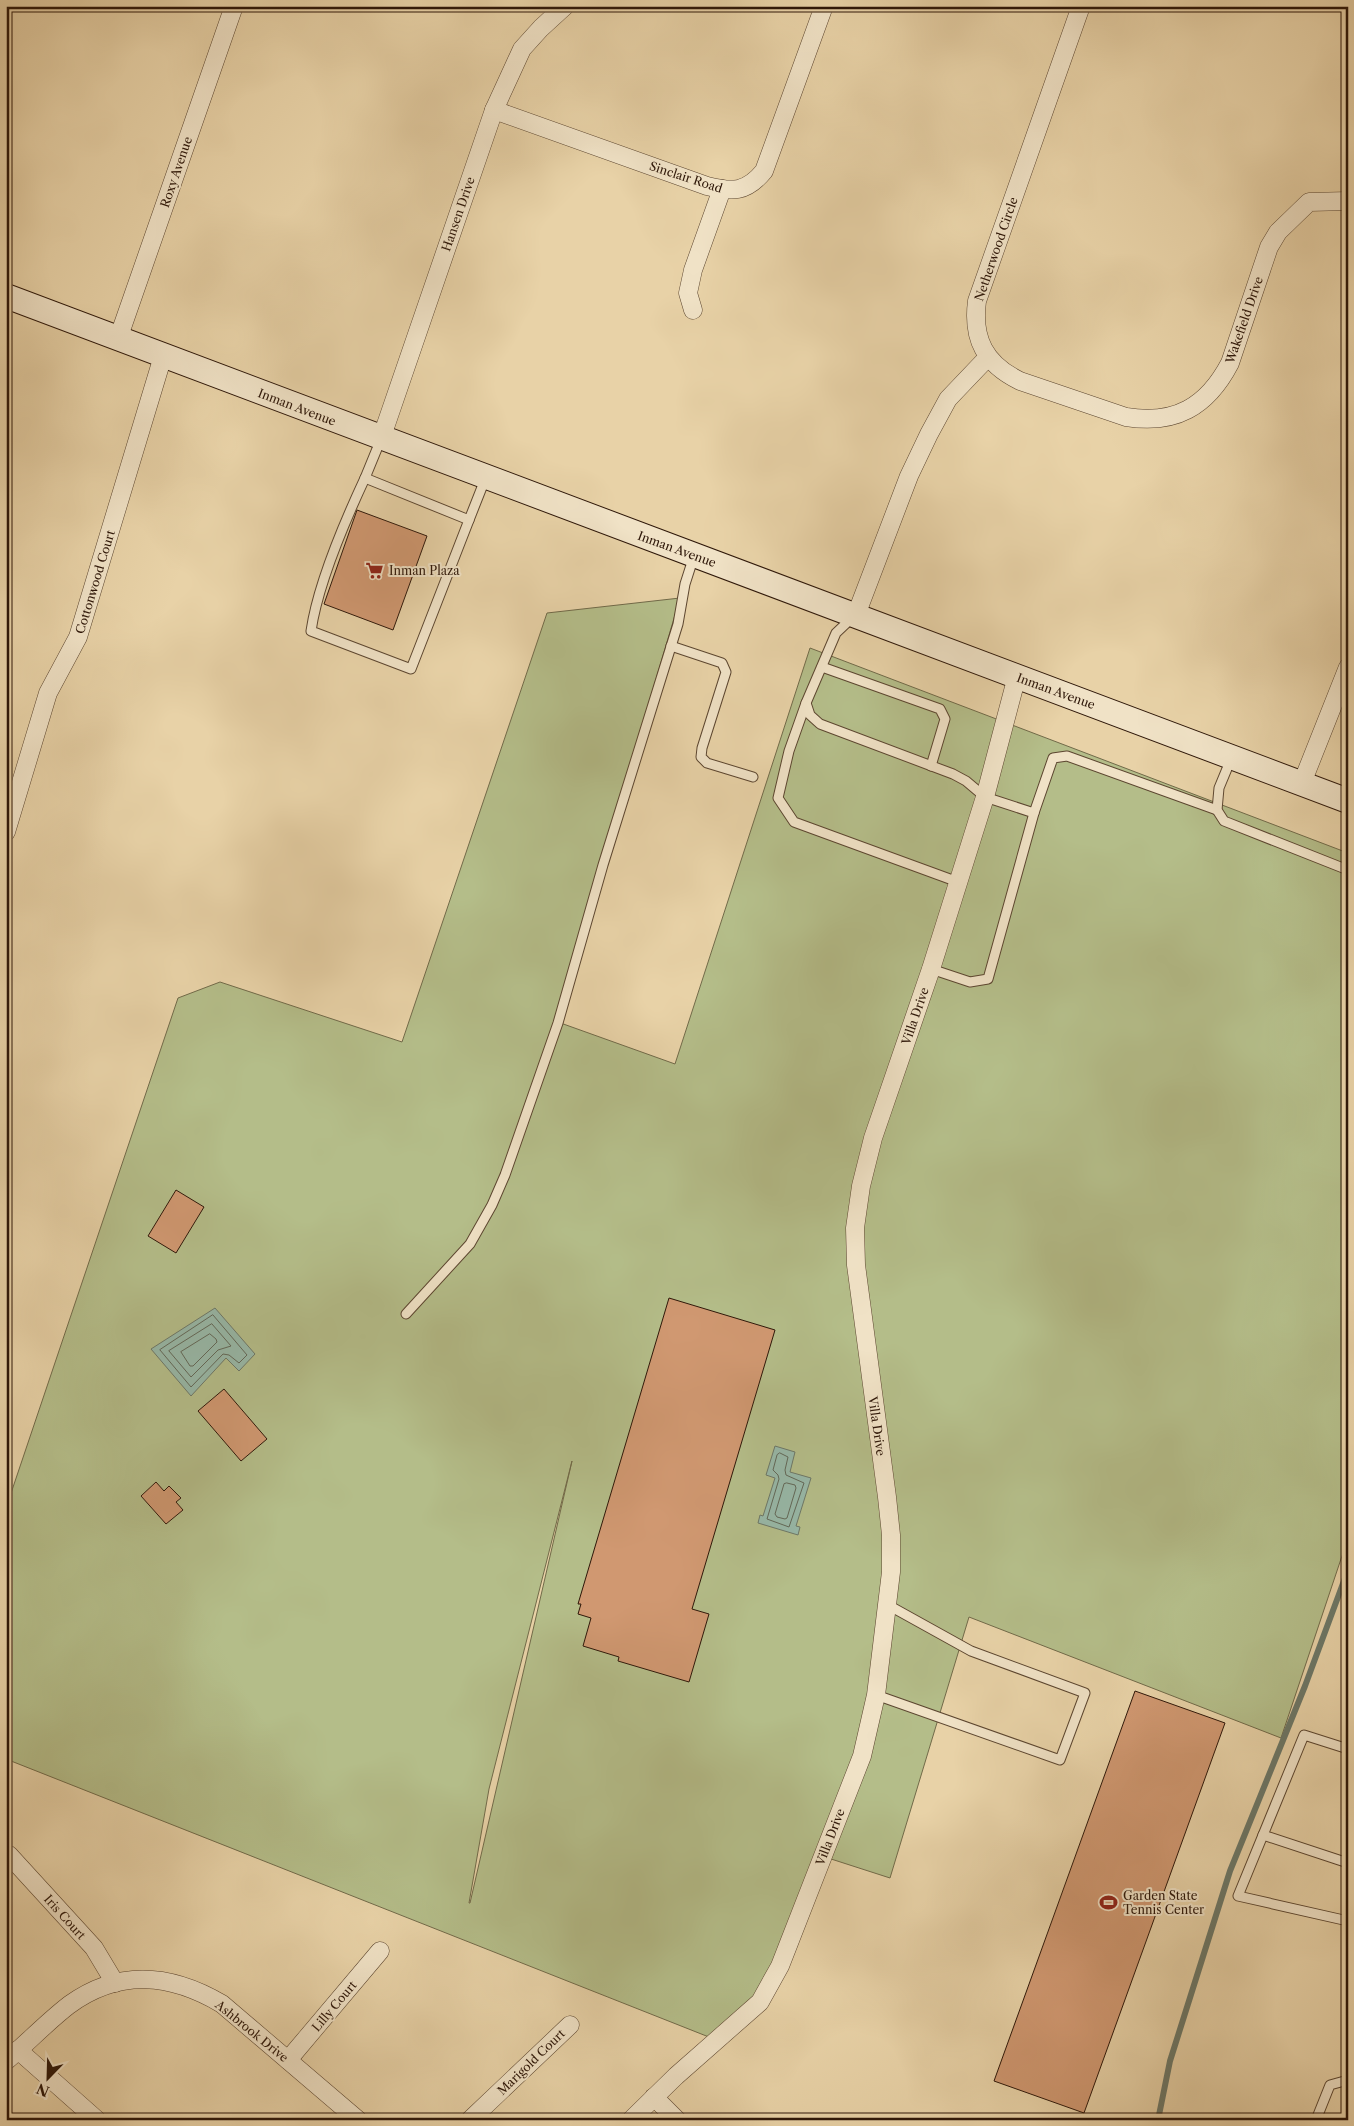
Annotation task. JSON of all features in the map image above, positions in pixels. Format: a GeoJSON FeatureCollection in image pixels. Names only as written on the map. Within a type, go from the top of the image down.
{"type":"FeatureCollection","features":[{"type":"Feature","properties":{"kind":"main road","name":"Inman Avenue"},"geometry":{"type":"LineString","coordinates":[[6,296],[1348,801]]}},
{"type":"Feature","properties":{"kind":"street","name":"Roxy Avenue"},"geometry":{"type":"LineString","coordinates":[[118,339],[234,6]]}},
{"type":"Feature","properties":{"kind":"street","name":"Hansen Drive"},"geometry":{"type":"LineString","coordinates":[[381,438],[494,110],[522,49],[565,6]]}},
{"type":"Feature","properties":{"kind":"street","name":"Sinclair Road"},"geometry":{"type":"LineString","coordinates":[[494,110],[722,190],[746,187],[756,181],[764,172],[824,6]]}},
{"type":"Feature","properties":{"kind":"street","name":"Netherwood Circle"},"geometry":{"type":"LineString","coordinates":[[988,356],[978,336],[975,315],[977,301],[1081,6]]}},
{"type":"Feature","properties":{"kind":"street"},"geometry":{"type":"LineString","coordinates":[[693,310],[688,293],[693,270],[722,190]]}},
{"type":"Feature","properties":{"kind":"street","name":"Wakefield Drive"},"geometry":{"type":"LineString","coordinates":[[988,356],[1007,375],[1020,381],[1126,417],[1144,420],[1180,414],[1196,405],[1210,393],[1230,363],[1270,247],[1278,232],[1309,202],[1348,201]]}},
{"type":"Feature","properties":{"kind":"street","name":"Cottonwood Court"},"geometry":{"type":"LineString","coordinates":[[6,832],[48,693],[78,638],[163,356]]}},
{"type":"Feature","properties":{"kind":"street"},"geometry":{"type":"LineString","coordinates":[[856,615],[909,476],[928,434],[948,399],[988,356]]}},
{"type":"Feature","properties":{"kind":"street"},"geometry":{"type":"LineString","coordinates":[[1302,783],[1348,667]]}},
{"type":"Feature","properties":{"kind":"street","name":"Villa Drive"},"geometry":{"type":"LineString","coordinates":[[631,2120],[760,2002],[780,1966],[862,1756],[876,1695],[891,1572],[890,1535],[856,1265],[855,1228],[861,1186],[873,1138],[931,969],[985,797],[1017,676]]}},
{"type":"Feature","properties":{"kind":"street","name":"Iris Court"},"geometry":{"type":"LineString","coordinates":[[9,1855],[94,1948],[115,1983]]}},
{"type":"Feature","properties":{"kind":"street","name":"Lilly Court"},"geometry":{"type":"LineString","coordinates":[[288,2060],[380,1951]]}},
{"type":"Feature","properties":{"kind":"street","name":"Ashbrook Drive"},"geometry":{"type":"LineString","coordinates":[[12,2056],[69,2005],[95,1990],[115,1983],[147,1979],[174,1982],[199,1991],[222,2004],[358,2120]]}},
{"type":"Feature","properties":{"kind":"street","name":"Marigold Court"},"geometry":{"type":"LineString","coordinates":[[470,2120],[570,2025]]}},
{"type":"Feature","properties":{"kind":"street"},"geometry":{"type":"LineString","coordinates":[[12,2056],[97,2120]]}},
{"type":"Feature","properties":{"kind":"street"},"geometry":{"type":"LineString","coordinates":[[654,2097],[678,2120]]}},
{"type":"Feature","properties":{"kind":"lane"},"geometry":{"type":"LineString","coordinates":[[381,438],[348,514],[320,594],[311,631],[412,669],[486,477]]}},
{"type":"Feature","properties":{"kind":"lane"},"geometry":{"type":"LineString","coordinates":[[365,478],[469,520]]}},
{"type":"Feature","properties":{"kind":"lane"},"geometry":{"type":"LineString","coordinates":[[406,1314],[470,1244],[492,1205],[505,1175],[556,1031],[603,865],[678,624],[685,584],[694,556]]}},
{"type":"Feature","properties":{"kind":"lane"},"geometry":{"type":"LineString","coordinates":[[856,615],[836,633],[806,703],[788,751],[778,798],[794,822],[958,882]]}},
{"type":"Feature","properties":{"kind":"lane"},"geometry":{"type":"LineString","coordinates":[[671,646],[722,664],[726,672],[701,756],[708,763],[752,777]]}},
{"type":"Feature","properties":{"kind":"lane"},"geometry":{"type":"LineString","coordinates":[[822,667],[940,709],[945,719],[931,766]]}},
{"type":"Feature","properties":{"kind":"lane"},"geometry":{"type":"LineString","coordinates":[[806,703],[810,715],[820,724],[966,781],[985,797],[1034,813]]}},
{"type":"Feature","properties":{"kind":"lane"},"geometry":{"type":"LineString","coordinates":[[931,969],[970,982],[988,979],[1034,813],[1052,758],[1066,756],[1217,810]]}},
{"type":"Feature","properties":{"kind":"lane"},"geometry":{"type":"LineString","coordinates":[[1232,756],[1219,788],[1217,810],[1224,822],[1348,870]]}},
{"type":"Feature","properties":{"kind":"lane"},"geometry":{"type":"LineString","coordinates":[[876,1695],[1060,1760],[1085,1693],[971,1651],[888,1605]]}},
{"type":"Feature","properties":{"kind":"lane"},"geometry":{"type":"LineString","coordinates":[[1348,1750],[1304,1735],[1238,1896],[1348,1921]]}},
{"type":"Feature","properties":{"kind":"lane"},"geometry":{"type":"LineString","coordinates":[[1263,1835],[1348,1863]]}},
{"type":"Feature","properties":{"kind":"lane"},"geometry":{"type":"LineString","coordinates":[[1316,2120],[1330,2084],[1348,2080]]}},
{"type":"Feature","properties":{"kind":"green space"},"geometry":{"type":"Polygon","coordinates":[[[680,598],[555,1021],[675,1064],[810,648],[1348,853],[1348,1538],[1281,1738],[969,1617],[890,1878],[828,1858],[789,1965],[719,2041],[6,1759],[6,1508],[178,998],[220,982],[402,1042],[547,613],[680,598]],[[572,1461],[489,1789],[470,1903],[572,1461]]]}},
{"type":"Feature","properties":{"kind":"water"},"geometry":{"type":"Polygon","coordinates":[[[215,1308],[255,1354],[239,1371],[226,1358],[191,1396],[151,1349],[215,1308]]]}},
{"type":"Feature","properties":{"kind":"water"},"geometry":{"type":"Polygon","coordinates":[[[775,1446],[795,1452],[790,1472],[811,1478],[796,1526],[800,1527],[798,1535],[758,1523],[760,1515],[763,1516],[775,1478],[766,1475],[775,1446]]]}},
{"type":"Feature","properties":{"kind":"building","name":"Inman Plaza"},"geometry":{"type":"Polygon","coordinates":[[[357,510],[427,536],[393,630],[324,604],[357,510]]]}},
{"type":"Feature","properties":{"kind":"building"},"geometry":{"type":"Polygon","coordinates":[[[176,1190],[204,1207],[176,1253],[148,1236],[176,1190]]]}},
{"type":"Feature","properties":{"kind":"building"},"geometry":{"type":"Polygon","coordinates":[[[669,1298],[775,1330],[692,1609],[709,1614],[689,1682],[618,1661],[619,1657],[583,1646],[591,1618],[578,1614],[581,1604],[578,1604],[669,1298]]]}},
{"type":"Feature","properties":{"kind":"building"},"geometry":{"type":"Polygon","coordinates":[[[224,1389],[267,1439],[241,1461],[198,1411],[224,1389]]]}},
{"type":"Feature","properties":{"kind":"building"},"geometry":{"type":"Polygon","coordinates":[[[156,1482],[164,1491],[169,1486],[181,1498],[176,1502],[183,1510],[166,1524],[141,1496],[156,1482]]]}},
{"type":"Feature","properties":{"kind":"building","name":"Garden State Tennis Center"},"geometry":{"type":"Polygon","coordinates":[[[1135,1691],[1225,1723],[1084,2113],[994,2081],[1135,1691]]]}},
{"type":"Feature","properties":{"kind":"waterway"},"geometry":{"type":"LineString","coordinates":[[1158,2120],[1170,2061],[1230,1871],[1305,1686],[1348,1570]]}},
{"type":"Feature","properties":{"kind":"place","name":"Inman Plaza"},"geometry":{"type":"Point","coordinates":[375,570]}},
{"type":"Feature","properties":{"kind":"place","name":"Garden State Tennis Center"},"geometry":{"type":"Point","coordinates":[1109,1902]}}]}
